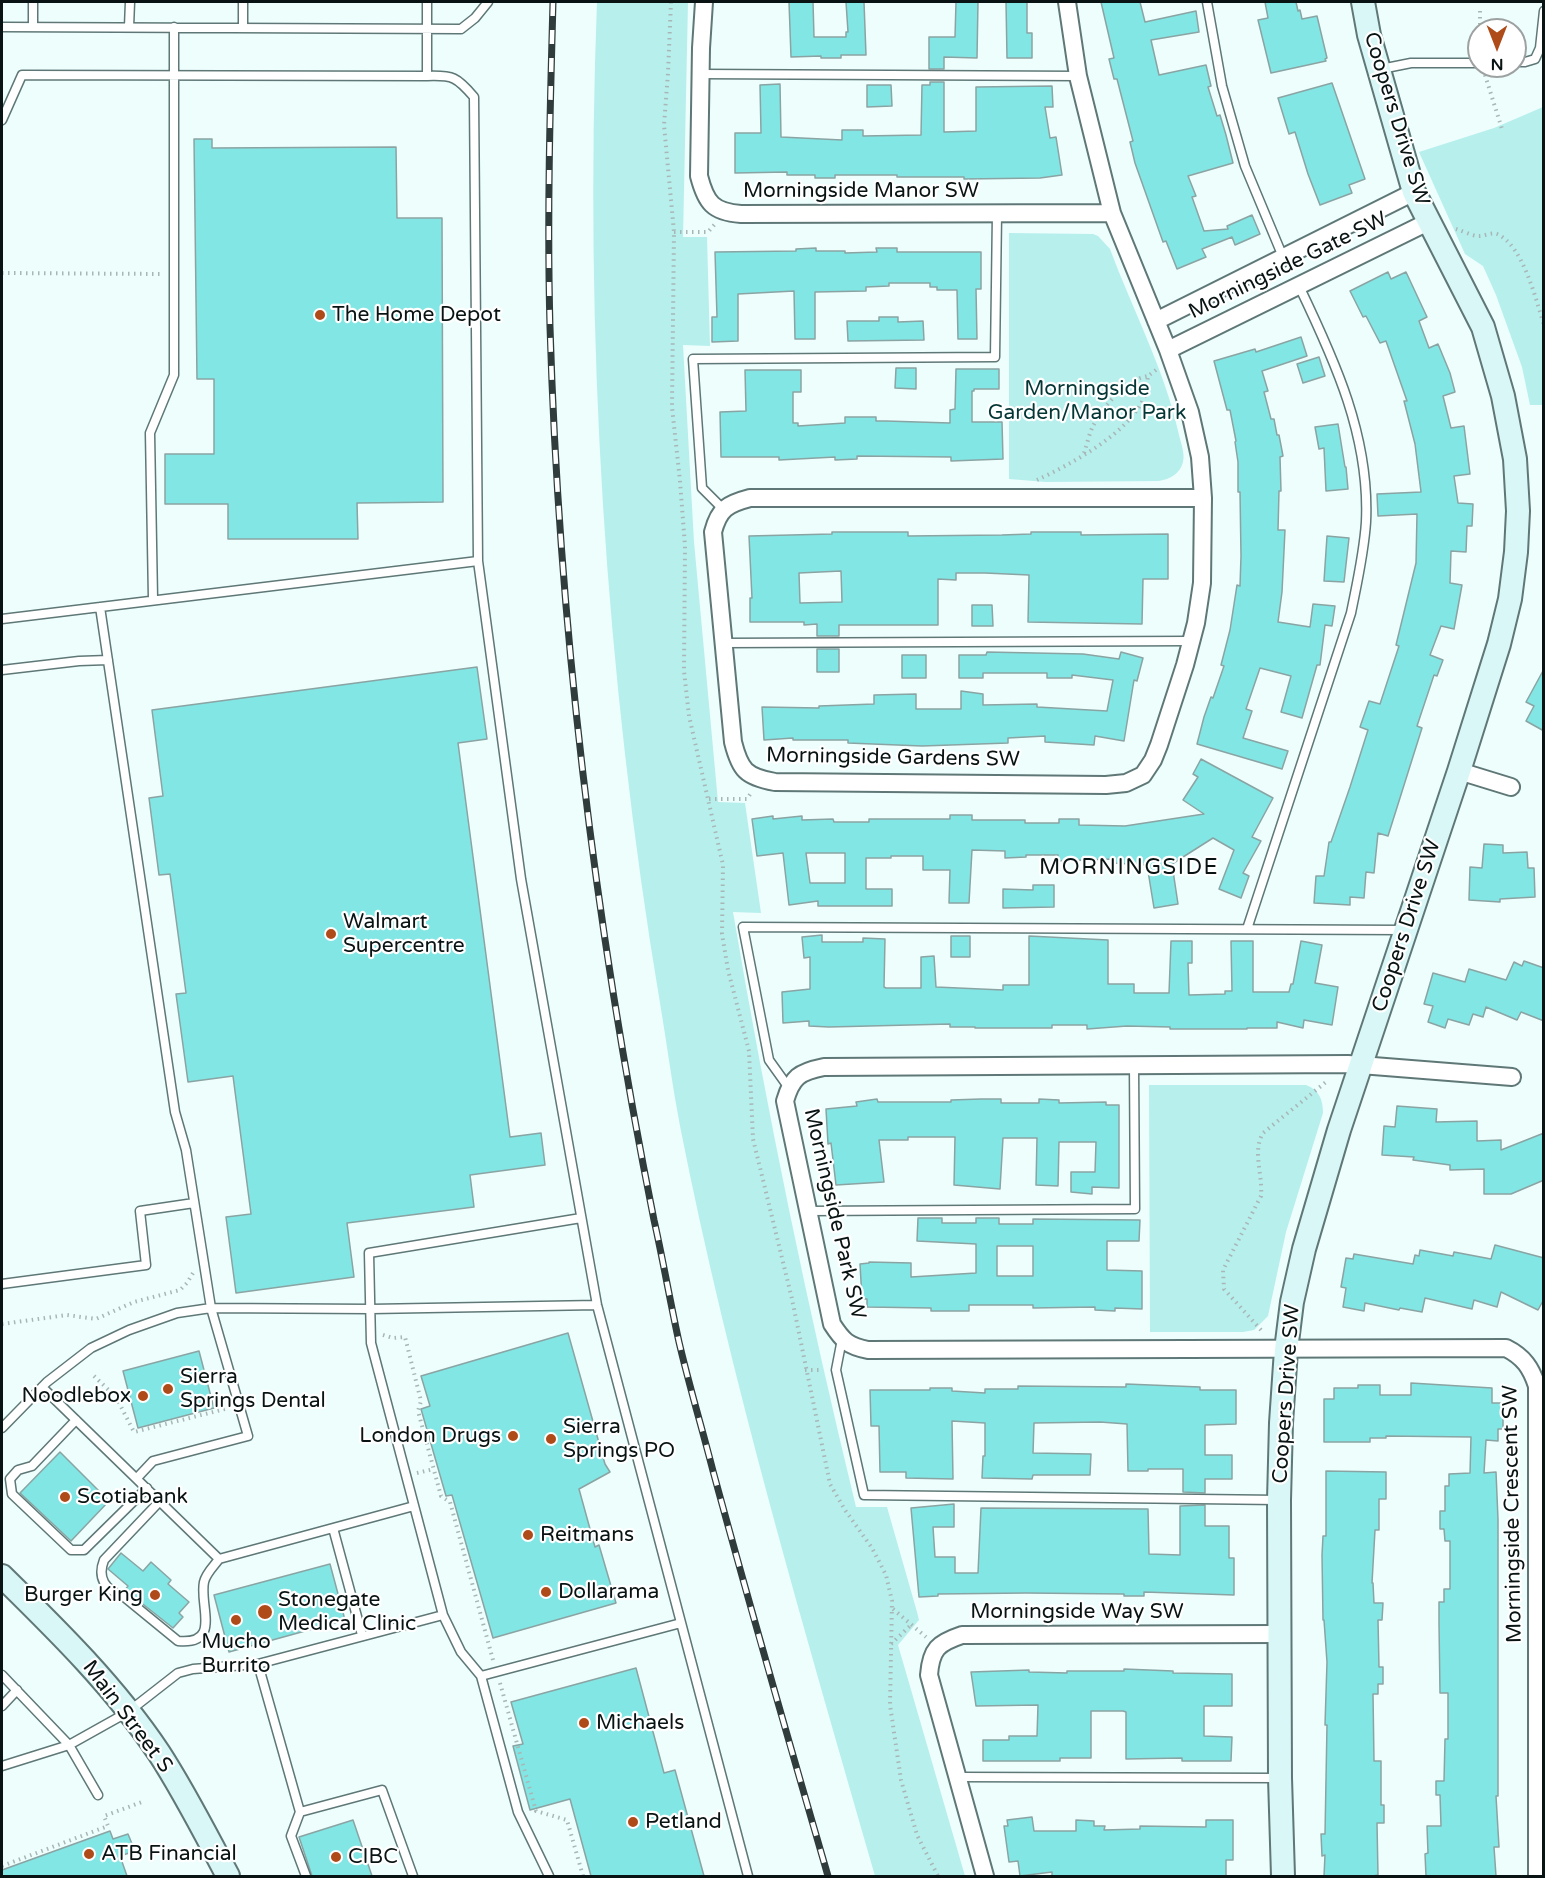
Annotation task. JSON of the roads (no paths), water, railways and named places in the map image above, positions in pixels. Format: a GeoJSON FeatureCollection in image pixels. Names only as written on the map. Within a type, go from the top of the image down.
{"type":"FeatureCollection","features":[{"type":"Feature","properties":{"kind":"street","name":"Morningside Manor SW"},"geometry":{"type":"LineString","coordinates":[[704,2],[700,74],[699,176],[703,192],[712,206],[725,213],[1112,213]]}},
{"type":"Feature","properties":{"kind":"street"},"geometry":{"type":"LineString","coordinates":[[1067,2],[1078,76],[1112,213],[1170,354]]}},
{"type":"Feature","properties":{"kind":"street","name":"Coopers Drive SW"},"geometry":{"type":"LineString","coordinates":[[1283,1876],[1280,1778],[1279,1500],[1281,1423],[1287,1340],[1304,1249],[1355,1064],[1406,930],[1499,644],[1510,599],[1518,511],[1515,459],[1503,396],[1483,327],[1414,192],[1369,35],[1363,2]]}},
{"type":"Feature","properties":{"kind":"street","name":"Morningside Gate SW"},"geometry":{"type":"LineString","coordinates":[[1156,321],[1414,192]]}},
{"type":"Feature","properties":{"kind":"street","name":"Morningside Gate SW"},"geometry":{"type":"LineString","coordinates":[[1170,354],[1299,286],[1433,231]]}},
{"type":"Feature","properties":{"kind":"street","name":"Morningside Gardens SW"},"geometry":{"type":"LineString","coordinates":[[723,510],[716,520],[713,532],[733,742],[737,759],[744,771],[759,779],[775,782],[1106,785],[1126,783],[1143,775],[1153,760],[1185,665],[1202,583],[1203,498],[1200,457],[1190,412],[1170,354]]}},
{"type":"Feature","properties":{"kind":"street"},"geometry":{"type":"LineString","coordinates":[[723,510],[735,502],[750,498],[1203,498]]}},
{"type":"Feature","properties":{"kind":"street"},"geometry":{"type":"LineString","coordinates":[[1459,771],[1511,787]]}},
{"type":"Feature","properties":{"kind":"street","name":"Morningside Park SW"},"geometry":{"type":"LineString","coordinates":[[1287,1340],[868,1350],[853,1347],[842,1340],[832,1324],[785,1101],[789,1088],[796,1077],[809,1070],[824,1067],[1355,1064],[1512,1077]]}},
{"type":"Feature","properties":{"kind":"street","name":"Morningside Crescent SW"},"geometry":{"type":"LineString","coordinates":[[1287,1340],[1506,1348],[1525,1360],[1532,1370],[1537,1386],[1537,1876]]}},
{"type":"Feature","properties":{"kind":"street","name":"Main Street S"},"geometry":{"type":"LineString","coordinates":[[2,1576],[94,1669],[158,1751],[188,1800],[228,1876]]}},
{"type":"Feature","properties":{"kind":"street","name":"Morningside Way SW"},"geometry":{"type":"LineString","coordinates":[[958,1777],[929,1675],[930,1661],[936,1648],[948,1640],[962,1635],[1279,1634]]}},
{"type":"Feature","properties":{"kind":"street"},"geometry":{"type":"LineString","coordinates":[[958,1777],[985,1876]]}},
{"type":"Feature","properties":{"kind":"lane"},"geometry":{"type":"LineString","coordinates":[[33,2],[33,27]]}},
{"type":"Feature","properties":{"kind":"lane"},"geometry":{"type":"LineString","coordinates":[[129,27],[130,2]]}},
{"type":"Feature","properties":{"kind":"lane"},"geometry":{"type":"LineString","coordinates":[[243,2],[243,28]]}},
{"type":"Feature","properties":{"kind":"lane"},"geometry":{"type":"LineString","coordinates":[[427,2],[427,76]]}},
{"type":"Feature","properties":{"kind":"lane"},"geometry":{"type":"LineString","coordinates":[[2,27],[461,28],[475,18],[488,2]]}},
{"type":"Feature","properties":{"kind":"lane"},"geometry":{"type":"LineString","coordinates":[[1207,2],[1222,86],[1245,166],[1283,257]]}},
{"type":"Feature","properties":{"kind":"lane"},"geometry":{"type":"LineString","coordinates":[[1527,62],[1535,59],[1540,48],[1544,11]]}},
{"type":"Feature","properties":{"kind":"lane"},"geometry":{"type":"LineString","coordinates":[[153,599],[150,433],[174,375],[174,27]]}},
{"type":"Feature","properties":{"kind":"lane"},"geometry":{"type":"LineString","coordinates":[[1379,69],[1411,63],[1467,64]]}},
{"type":"Feature","properties":{"kind":"lane"},"geometry":{"type":"LineString","coordinates":[[700,74],[1078,76]]}},
{"type":"Feature","properties":{"kind":"lane"},"geometry":{"type":"LineString","coordinates":[[2,120],[22,75],[448,75],[462,83],[474,97],[478,561],[520,879],[597,1305],[748,1876]]}},
{"type":"Feature","properties":{"kind":"lane"},"geometry":{"type":"LineString","coordinates":[[723,510],[702,488],[693,359],[995,357],[996,214]]}},
{"type":"Feature","properties":{"kind":"lane"},"geometry":{"type":"LineString","coordinates":[[1247,929],[1351,613],[1362,562],[1366,520],[1364,472],[1356,424],[1333,356],[1299,286]]}},
{"type":"Feature","properties":{"kind":"lane"},"geometry":{"type":"LineString","coordinates":[[2,619],[478,561]]}},
{"type":"Feature","properties":{"kind":"lane"},"geometry":{"type":"LineString","coordinates":[[100,607],[175,1112],[186,1150],[211,1308],[248,1436],[153,1461],[137,1478]]}},
{"type":"Feature","properties":{"kind":"lane"},"geometry":{"type":"LineString","coordinates":[[724,643],[1191,641]]}},
{"type":"Feature","properties":{"kind":"lane"},"geometry":{"type":"LineString","coordinates":[[2,670],[108,660]]}},
{"type":"Feature","properties":{"kind":"lane"},"geometry":{"type":"LineString","coordinates":[[789,1088],[768,1060],[743,927],[1406,930]]}},
{"type":"Feature","properties":{"kind":"lane"},"geometry":{"type":"LineString","coordinates":[[808,1211],[1136,1209],[1134,1065]]}},
{"type":"Feature","properties":{"kind":"lane"},"geometry":{"type":"LineString","coordinates":[[2,1284],[146,1265],[140,1210],[194,1203]]}},
{"type":"Feature","properties":{"kind":"lane"},"geometry":{"type":"LineString","coordinates":[[549,1876],[518,1812],[481,1676],[461,1652],[443,1615],[371,1343],[369,1252],[581,1218]]}},
{"type":"Feature","properties":{"kind":"lane"},"geometry":{"type":"LineString","coordinates":[[2,1428],[42,1387],[91,1348],[129,1330],[177,1313],[211,1308],[370,1309],[597,1305]]}},
{"type":"Feature","properties":{"kind":"lane"},"geometry":{"type":"LineString","coordinates":[[842,1340],[836,1370],[864,1496],[1279,1500]]}},
{"type":"Feature","properties":{"kind":"lane"},"geometry":{"type":"LineString","coordinates":[[42,1387],[219,1559]]}},
{"type":"Feature","properties":{"kind":"lane"},"geometry":{"type":"LineString","coordinates":[[76,1420],[32,1466],[18,1470],[10,1479],[12,1494],[71,1551],[84,1550],[147,1488]]}},
{"type":"Feature","properties":{"kind":"lane"},"geometry":{"type":"LineString","coordinates":[[159,1501],[104,1560],[100,1569],[101,1577],[105,1586],[123,1596],[178,1641],[195,1641],[205,1630],[203,1589],[205,1579],[219,1559],[414,1506]]}},
{"type":"Feature","properties":{"kind":"lane"},"geometry":{"type":"LineString","coordinates":[[333,1528],[362,1635]]}},
{"type":"Feature","properties":{"kind":"lane"},"geometry":{"type":"LineString","coordinates":[[2,1766],[69,1745],[128,1712],[178,1673],[193,1669],[258,1664],[443,1615]]}},
{"type":"Feature","properties":{"kind":"lane"},"geometry":{"type":"LineString","coordinates":[[481,1676],[681,1623]]}},
{"type":"Feature","properties":{"kind":"lane"},"geometry":{"type":"LineString","coordinates":[[258,1664],[300,1812],[291,1836],[306,1876]]}},
{"type":"Feature","properties":{"kind":"lane"},"geometry":{"type":"LineString","coordinates":[[2,1675],[69,1745],[98,1795]]}},
{"type":"Feature","properties":{"kind":"lane"},"geometry":{"type":"LineString","coordinates":[[2,1706],[16,1689]]}},
{"type":"Feature","properties":{"kind":"lane"},"geometry":{"type":"LineString","coordinates":[[958,1777],[1280,1778]]}},
{"type":"Feature","properties":{"kind":"lane"},"geometry":{"type":"LineString","coordinates":[[300,1812],[382,1790],[413,1876]]}},
{"type":"Feature","properties":{"kind":"railway"},"geometry":{"type":"LineString","coordinates":[[553,2],[549,245],[555,439],[571,664],[583,776],[614,999],[633,1110],[679,1342],[741,1573],[828,1876]]}},
{"type":"Feature","properties":{"kind":"place","name":"The Home Depot"},"geometry":{"type":"Point","coordinates":[320,315]}},
{"type":"Feature","properties":{"kind":"place","name":"Walmart Supercentre"},"geometry":{"type":"Point","coordinates":[331,934]}},
{"type":"Feature","properties":{"kind":"place","name":"Sierra Springs Dental"},"geometry":{"type":"Point","coordinates":[168,1389]}},
{"type":"Feature","properties":{"kind":"place","name":"Noodlebox"},"geometry":{"type":"Point","coordinates":[143,1396]}},
{"type":"Feature","properties":{"kind":"place","name":"London Drugs"},"geometry":{"type":"Point","coordinates":[513,1436]}},
{"type":"Feature","properties":{"kind":"place","name":"Sierra Springs PO"},"geometry":{"type":"Point","coordinates":[551,1439]}},
{"type":"Feature","properties":{"kind":"place","name":"Scotiabank"},"geometry":{"type":"Point","coordinates":[65,1497]}},
{"type":"Feature","properties":{"kind":"place","name":"Reitmans"},"geometry":{"type":"Point","coordinates":[528,1535]}},
{"type":"Feature","properties":{"kind":"place","name":"Dollarama"},"geometry":{"type":"Point","coordinates":[546,1592]}},
{"type":"Feature","properties":{"kind":"place","name":"Burger King"},"geometry":{"type":"Point","coordinates":[155,1595]}},
{"type":"Feature","properties":{"kind":"place","name":"Stonegate Medical Clinic"},"geometry":{"type":"Point","coordinates":[265,1612]}},
{"type":"Feature","properties":{"kind":"place","name":"Mucho Burrito"},"geometry":{"type":"Point","coordinates":[236,1620]}},
{"type":"Feature","properties":{"kind":"place","name":"Michaels"},"geometry":{"type":"Point","coordinates":[584,1723]}},
{"type":"Feature","properties":{"kind":"place","name":"Petland"},"geometry":{"type":"Point","coordinates":[633,1822]}},
{"type":"Feature","properties":{"kind":"place","name":"ATB Financial"},"geometry":{"type":"Point","coordinates":[89,1854]}},
{"type":"Feature","properties":{"kind":"place","name":"CIBC"},"geometry":{"type":"Point","coordinates":[336,1857]}},
{"type":"Feature","properties":{"kind":"district","name":"MORNINGSIDE"},"geometry":{"type":"Point","coordinates":[1129,868]}},
{"type":"Feature","properties":{"kind":"park label","name":"Morningside Garden/Manor Park"},"geometry":{"type":"Point","coordinates":[1087,401]}}]}
